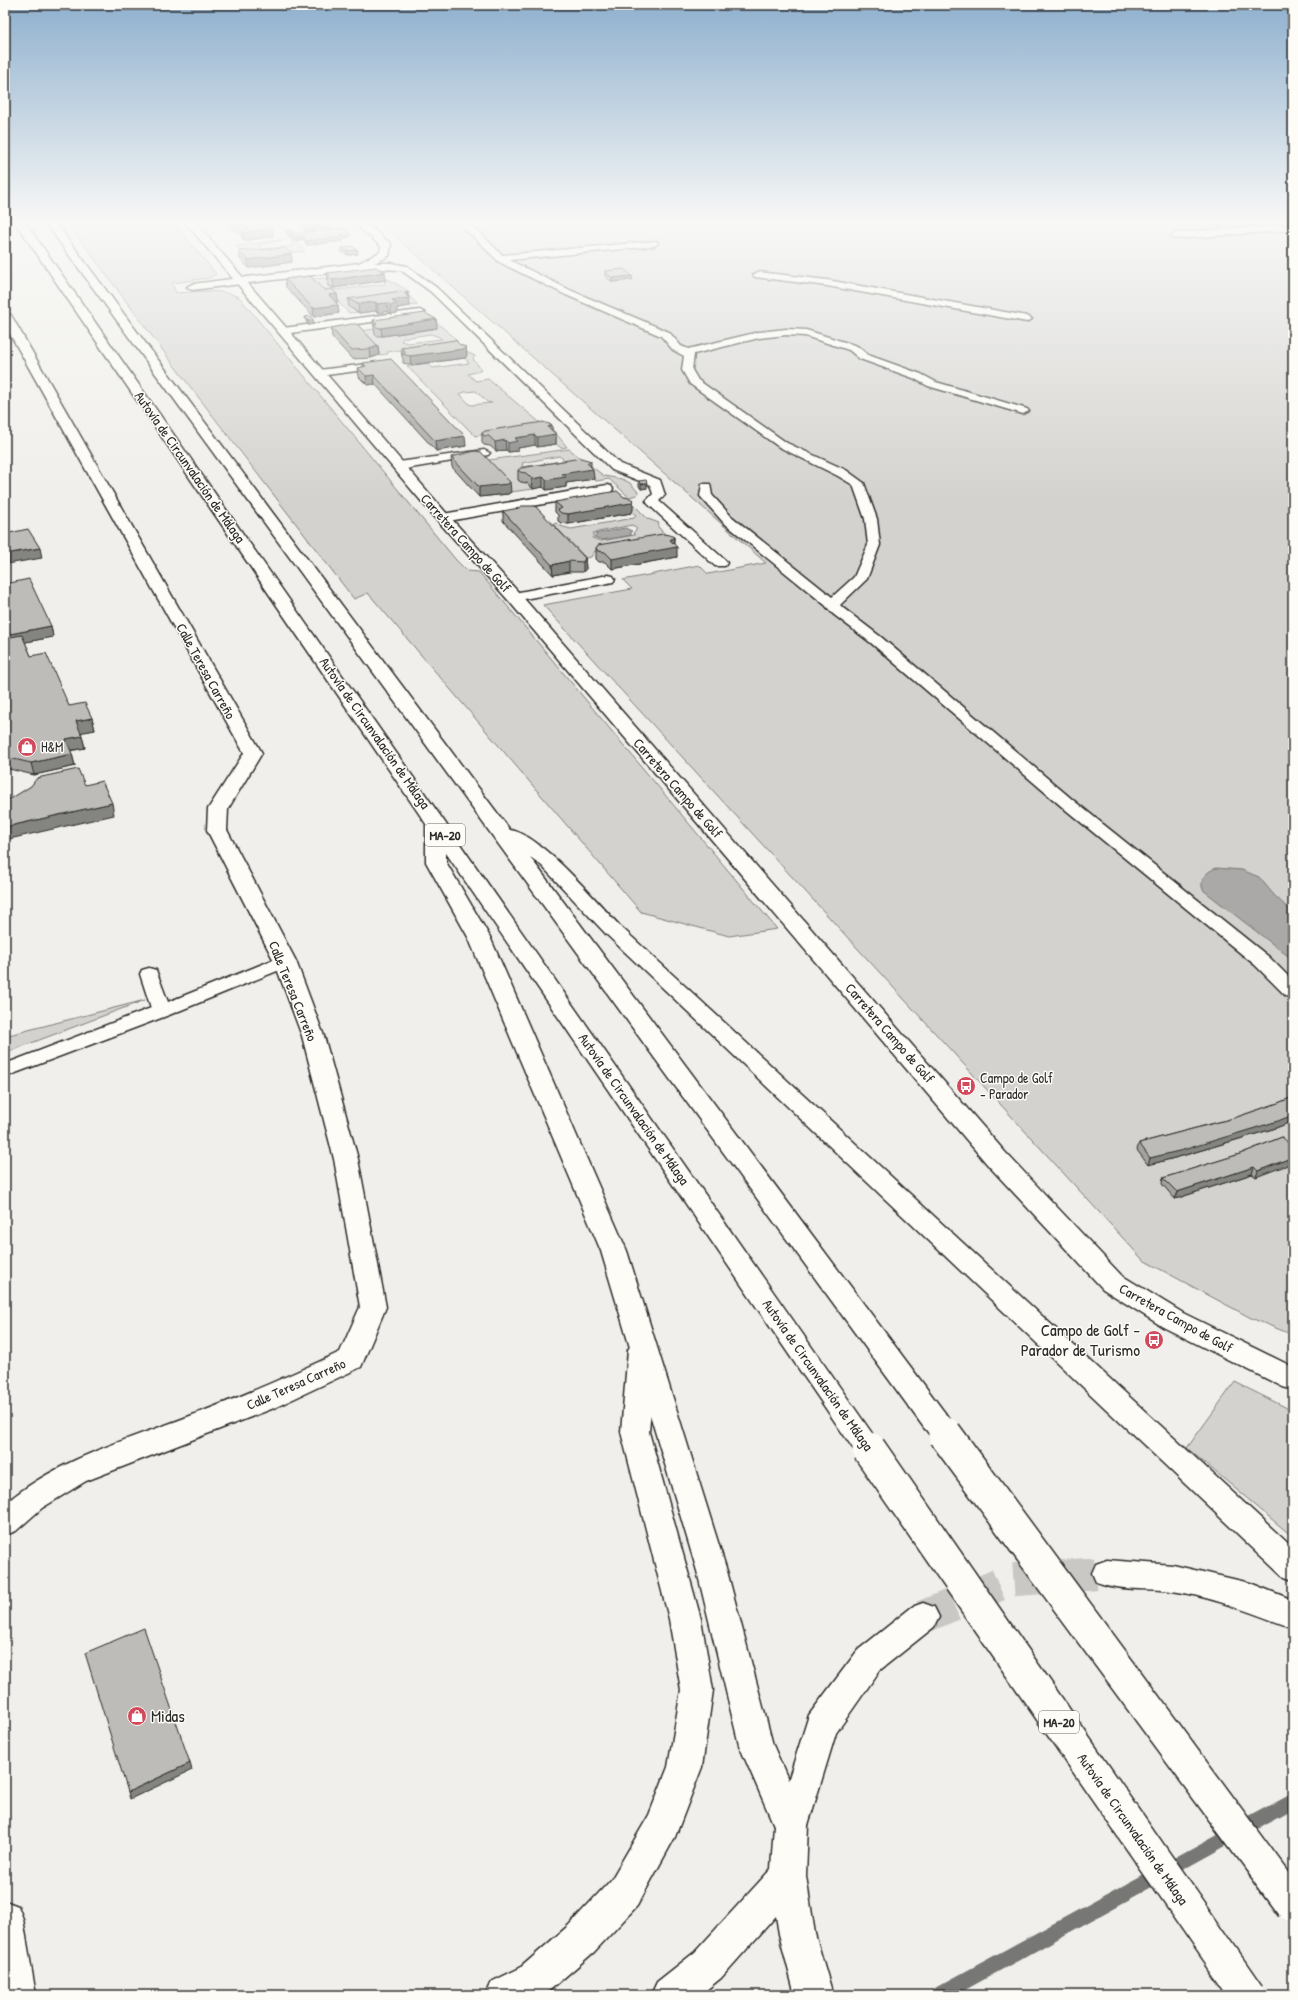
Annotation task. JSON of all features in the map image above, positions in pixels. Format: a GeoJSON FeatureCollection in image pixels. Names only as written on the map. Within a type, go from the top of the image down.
{"type":"FeatureCollection","features":[{"type":"Feature","properties":{"kind":"main road","name":"Autovía de Circunvalación de Málaga"},"geometry":{"type":"LineString","coordinates":[[85,315],[1248,1995]]}},
{"type":"Feature","properties":{"kind":"main road"},"geometry":{"type":"LineString","coordinates":[[119,315],[1293,1906]]}},
{"type":"Feature","properties":{"kind":"main road","name":"Carretera Campo de Golf"},"geometry":{"type":"LineString","coordinates":[[269,315],[443,518],[514,597],[996,1158],[1112,1282],[1173,1320],[1293,1379]]}},
{"type":"Feature","properties":{"kind":"main road","name":"Calle Teresa Carreño"},"geometry":{"type":"LineString","coordinates":[[5,1522],[31,1499],[76,1472],[264,1400],[350,1359],[373,1307],[346,1159],[313,1036],[285,961],[217,830],[218,809],[253,753],[7,321]]}},
{"type":"Feature","properties":{"kind":"main road"},"geometry":{"type":"LineString","coordinates":[[436,823],[436,862],[479,937],[614,1251],[712,1571],[756,1745],[791,1825]]}},
{"type":"Feature","properties":{"kind":"main road"},"geometry":{"type":"LineString","coordinates":[[498,827],[547,860],[613,930],[1293,1566]]}},
{"type":"Feature","properties":{"kind":"main road"},"geometry":{"type":"LineString","coordinates":[[504,1995],[533,1981],[581,1939],[624,1893],[663,1825],[685,1767],[697,1690],[685,1619],[635,1432],[643,1344]]}},
{"type":"Feature","properties":{"kind":"main road"},"geometry":{"type":"LineString","coordinates":[[1107,1573],[1173,1578],[1250,1597],[1293,1614]]}},
{"type":"Feature","properties":{"kind":"main road"},"geometry":{"type":"LineString","coordinates":[[814,1995],[797,1934],[788,1876],[791,1825],[821,1726],[869,1660],[923,1617]]}},
{"type":"Feature","properties":{"kind":"main road"},"geometry":{"type":"LineString","coordinates":[[670,1995],[708,1965],[788,1876]]}},
{"type":"Feature","properties":{"kind":"main road"},"geometry":{"type":"LineString","coordinates":[[5,1919],[17,1995]]}},
{"type":"Feature","properties":{"kind":"lane"},"geometry":{"type":"LineString","coordinates":[[283,332],[403,315]]}},
{"type":"Feature","properties":{"kind":"lane"},"geometry":{"type":"LineString","coordinates":[[460,315],[616,467],[639,474],[656,483],[659,495],[652,500],[720,563]]}},
{"type":"Feature","properties":{"kind":"lane"},"geometry":{"type":"LineString","coordinates":[[621,315],[665,334],[677,348],[689,354],[687,370],[694,382],[783,445],[842,473],[858,483],[871,519],[874,545],[860,579],[833,604]]}},
{"type":"Feature","properties":{"kind":"lane"},"geometry":{"type":"LineString","coordinates":[[1003,315],[1027,319]]}},
{"type":"Feature","properties":{"kind":"lane"},"geometry":{"type":"LineString","coordinates":[[686,353],[758,334],[786,332],[806,333],[853,348],[864,357],[917,376],[932,384],[1023,411]]}},
{"type":"Feature","properties":{"kind":"lane"},"geometry":{"type":"LineString","coordinates":[[319,373],[394,363]]}},
{"type":"Feature","properties":{"kind":"lane"},"geometry":{"type":"LineString","coordinates":[[691,378],[722,388]]}},
{"type":"Feature","properties":{"kind":"lane"},"geometry":{"type":"LineString","coordinates":[[399,466],[484,452]]}},
{"type":"Feature","properties":{"kind":"lane"},"geometry":{"type":"LineString","coordinates":[[706,487],[706,496],[727,519],[833,604],[1066,803],[1262,961],[1293,992]]}},
{"type":"Feature","properties":{"kind":"lane"},"geometry":{"type":"LineString","coordinates":[[443,518],[607,489]]}},
{"type":"Feature","properties":{"kind":"lane"},"geometry":{"type":"LineString","coordinates":[[514,597],[608,579]]}},
{"type":"Feature","properties":{"kind":"lane"},"geometry":{"type":"LineString","coordinates":[[5,1070],[162,1011],[285,961]]}},
{"type":"Feature","properties":{"kind":"lane"},"geometry":{"type":"LineString","coordinates":[[149,974],[162,1011]]}},
{"type":"Feature","properties":{"kind":"shaded area"},"geometry":{"type":"Polygon","coordinates":[[[137,315],[254,315],[456,560],[467,571],[479,572],[777,929],[729,936],[641,912],[368,593],[354,599],[137,315]]]}},
{"type":"Feature","properties":{"kind":"shaded area"},"geometry":{"type":"Polygon","coordinates":[[[485,315],[1293,315],[1293,1335],[1251,1318],[1143,1260],[543,605],[632,589],[623,580],[699,565],[708,574],[766,563],[485,315]]]}},
{"type":"Feature","properties":{"kind":"shaded area"},"geometry":{"type":"Polygon","coordinates":[[[434,320],[458,342],[387,352],[388,354],[379,355],[358,333],[352,332],[375,329],[382,336],[434,329],[436,327],[434,320]],[[431,334],[403,338],[401,341],[408,343],[442,339],[431,334]]]}},
{"type":"Feature","properties":{"kind":"shaded area"},"geometry":{"type":"Polygon","coordinates":[[[451,344],[459,344],[466,352],[475,356],[473,359],[481,369],[480,371],[468,374],[476,381],[488,379],[544,426],[554,431],[567,447],[561,448],[548,437],[518,429],[475,436],[407,366],[427,363],[433,368],[469,363],[465,358],[467,356],[451,344]],[[476,391],[460,394],[470,405],[492,403],[487,402],[476,391]]]}},
{"type":"Feature","properties":{"kind":"shaded area"},"geometry":{"type":"Polygon","coordinates":[[[569,449],[604,476],[622,479],[630,483],[638,492],[637,495],[629,497],[609,479],[596,481],[587,473],[518,480],[527,483],[533,489],[511,492],[482,461],[569,449]],[[559,456],[522,463],[523,465],[521,467],[562,461],[563,459],[559,456]]]}},
{"type":"Feature","properties":{"kind":"shaded area"},"geometry":{"type":"Polygon","coordinates":[[[626,497],[648,519],[659,523],[658,527],[672,541],[638,544],[595,551],[591,557],[586,558],[553,524],[556,523],[560,526],[571,529],[634,518],[636,515],[615,499],[626,497]],[[632,525],[593,533],[594,535],[592,538],[601,541],[635,535],[633,533],[637,529],[632,525]]]}},
{"type":"Feature","properties":{"kind":"shaded area"},"geometry":{"type":"Polygon","coordinates":[[[625,528],[632,531],[630,533],[632,535],[602,540],[594,537],[597,535],[595,534],[625,528]]]}},
{"type":"Feature","properties":{"kind":"shaded area"},"geometry":{"type":"Polygon","coordinates":[[[1216,868],[1242,870],[1259,877],[1274,895],[1293,913],[1293,960],[1203,890],[1202,882],[1204,876],[1216,868]]]}},
{"type":"Feature","properties":{"kind":"shaded area"},"geometry":{"type":"Polygon","coordinates":[[[145,1000],[5,1053],[5,1036],[145,1000]]]}},
{"type":"Feature","properties":{"kind":"shaded area"},"geometry":{"type":"Polygon","coordinates":[[[1235,1382],[1293,1411],[1293,1537],[1187,1448],[1235,1382]]]}},
{"type":"Feature","properties":{"kind":"building"},"geometry":{"type":"Polygon","coordinates":[[[408,315],[429,315],[436,319],[381,328],[374,325],[377,324],[373,320],[408,315]]]}},
{"type":"Feature","properties":{"kind":"building"},"geometry":{"type":"Polygon","coordinates":[[[311,316],[313,320],[308,321],[305,317],[311,316]]]}},
{"type":"Feature","properties":{"kind":"building"},"geometry":{"type":"Polygon","coordinates":[[[357,324],[378,346],[370,349],[351,350],[331,328],[357,324]]]}},
{"type":"Feature","properties":{"kind":"building"},"geometry":{"type":"Polygon","coordinates":[[[455,340],[460,345],[466,347],[464,349],[410,356],[402,354],[406,352],[401,348],[455,340]]]}},
{"type":"Feature","properties":{"kind":"building"},"geometry":{"type":"Polygon","coordinates":[[[391,359],[465,436],[435,441],[374,375],[366,376],[358,368],[366,366],[363,363],[391,359]]]}},
{"type":"Feature","properties":{"kind":"building"},"geometry":{"type":"Polygon","coordinates":[[[543,422],[552,425],[548,427],[556,434],[515,438],[518,441],[508,443],[505,440],[495,442],[489,436],[484,436],[482,433],[485,431],[543,422]]]}},
{"type":"Feature","properties":{"kind":"building"},"geometry":{"type":"Polygon","coordinates":[[[475,451],[481,452],[510,482],[508,484],[479,487],[451,457],[475,451]]]}},
{"type":"Feature","properties":{"kind":"building"},"geometry":{"type":"Polygon","coordinates":[[[581,458],[591,461],[587,463],[593,469],[562,474],[566,477],[546,480],[543,477],[532,479],[526,473],[518,470],[521,468],[581,458]]]}},
{"type":"Feature","properties":{"kind":"building"},"geometry":{"type":"Polygon","coordinates":[[[646,480],[647,483],[641,484],[639,481],[646,480]]]}},
{"type":"Feature","properties":{"kind":"building"},"geometry":{"type":"Polygon","coordinates":[[[617,491],[624,497],[633,500],[631,503],[568,514],[561,513],[558,510],[562,508],[555,502],[617,491]]]}},
{"type":"Feature","properties":{"kind":"building"},"geometry":{"type":"Polygon","coordinates":[[[521,506],[535,506],[585,558],[583,562],[569,561],[552,565],[503,511],[519,508],[521,506]]]}},
{"type":"Feature","properties":{"kind":"building"},"geometry":{"type":"Polygon","coordinates":[[[28,529],[40,548],[5,554],[5,534],[28,529]]]}},
{"type":"Feature","properties":{"kind":"building"},"geometry":{"type":"Polygon","coordinates":[[[663,534],[674,537],[670,540],[677,547],[612,559],[605,552],[598,551],[596,548],[598,545],[663,534]]]}},
{"type":"Feature","properties":{"kind":"building"},"geometry":{"type":"Polygon","coordinates":[[[29,579],[51,626],[5,635],[5,584],[29,579]]]}},
{"type":"Feature","properties":{"kind":"building"},"geometry":{"type":"Polygon","coordinates":[[[22,635],[31,656],[46,653],[69,706],[85,703],[92,718],[76,721],[82,736],[66,739],[72,754],[31,763],[5,757],[5,638],[22,635]]]}},
{"type":"Feature","properties":{"kind":"building"},"geometry":{"type":"Polygon","coordinates":[[[78,769],[85,785],[102,781],[112,803],[5,827],[5,800],[12,798],[31,786],[37,778],[78,769]]]}},
{"type":"Feature","properties":{"kind":"building"},"geometry":{"type":"Polygon","coordinates":[[[1293,1097],[1293,1115],[1183,1150],[1150,1158],[1139,1143],[1234,1118],[1293,1097]]]}},
{"type":"Feature","properties":{"kind":"building"},"geometry":{"type":"Polygon","coordinates":[[[1282,1137],[1293,1147],[1293,1157],[1258,1171],[1254,1167],[1177,1192],[1163,1178],[1240,1154],[1282,1137]]]}},
{"type":"Feature","properties":{"kind":"building"},"geometry":{"type":"Polygon","coordinates":[[[144,1628],[190,1763],[128,1792],[85,1653],[144,1628]]]}},
{"type":"Feature","properties":{"kind":"waterway"},"geometry":{"type":"LineString","coordinates":[[939,1995],[1293,1801]]}},
{"type":"Feature","properties":{"kind":"tunnel"},"geometry":{"type":"LineString","coordinates":[[923,1617],[1010,1580],[1107,1573]]}},
{"type":"Feature","properties":{"kind":"place","name":"H&M"},"geometry":{"type":"Point","coordinates":[27,747]}},
{"type":"Feature","properties":{"kind":"place","name":"Campo de Golf - Parador"},"geometry":{"type":"Point","coordinates":[966,1086]}},
{"type":"Feature","properties":{"kind":"place","name":"Campo de Golf - Parador de Turismo"},"geometry":{"type":"Point","coordinates":[1154,1340]}},
{"type":"Feature","properties":{"kind":"place","name":"Midas"},"geometry":{"type":"Point","coordinates":[137,1716]}}]}
